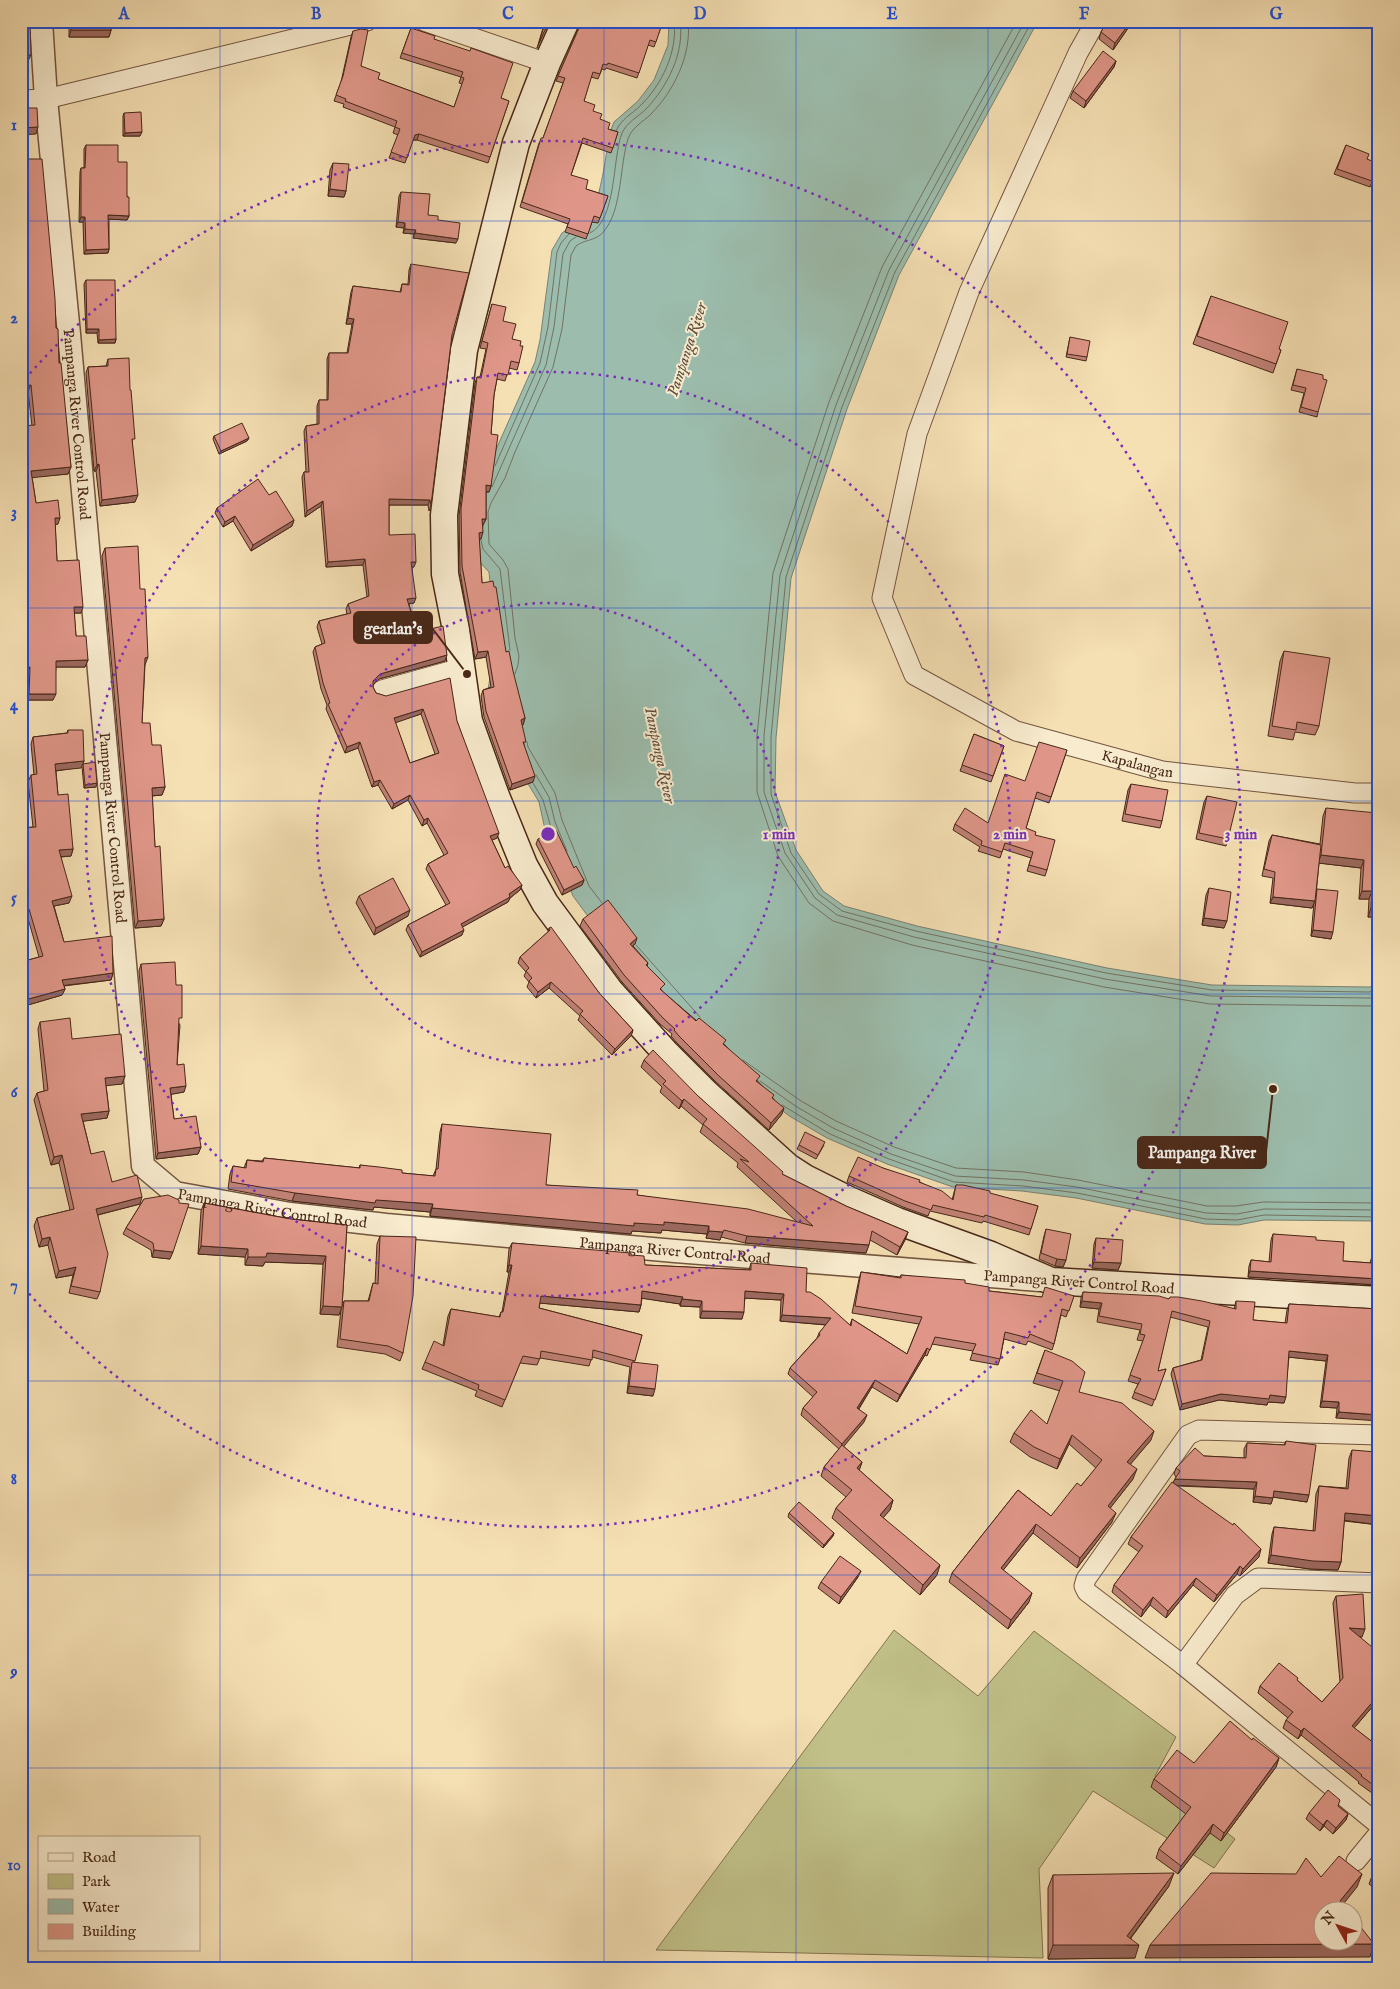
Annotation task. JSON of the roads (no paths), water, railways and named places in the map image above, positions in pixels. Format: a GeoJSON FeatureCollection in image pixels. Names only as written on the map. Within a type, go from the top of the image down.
{"type":"FeatureCollection","features":[{"type":"Feature","properties":{"kind":"main road"},"geometry":{"type":"LineString","coordinates":[[566,21],[547,63],[516,143],[464,350],[444,515],[445,574],[469,721],[496,796],[524,865],[545,903],[610,991],[666,1053],[788,1167],[805,1178],[897,1221],[991,1255],[1051,1281]]}},
{"type":"Feature","properties":{"kind":"main road","name":"Pampanga River Control Road"},"geometry":{"type":"LineString","coordinates":[[1051,1281],[1379,1300]]}},
{"type":"Feature","properties":{"kind":"street","name":"Pampanga River Control Road"},"geometry":{"type":"LineString","coordinates":[[42,21],[46,99],[69,334],[143,1166],[175,1193],[290,1214],[386,1225],[675,1252],[1051,1281]]}},
{"type":"Feature","properties":{"kind":"street"},"geometry":{"type":"LineString","coordinates":[[21,100],[46,99],[368,21]]}},
{"type":"Feature","properties":{"kind":"street"},"geometry":{"type":"LineString","coordinates":[[424,21],[547,63]]}},
{"type":"Feature","properties":{"kind":"street","name":"Kapalangan"},"geometry":{"type":"LineString","coordinates":[[1096,21],[1078,52],[969,292],[917,434],[882,598],[914,675],[1016,731],[1162,771],[1345,792],[1379,793]]}},
{"type":"Feature","properties":{"kind":"street"},"geometry":{"type":"LineString","coordinates":[[382,690],[461,668]]}},
{"type":"Feature","properties":{"kind":"street"},"geometry":{"type":"LineString","coordinates":[[1379,1435],[1199,1430],[1188,1435],[1086,1579],[1084,1586],[1087,1592],[1183,1666],[1379,1825]]}},
{"type":"Feature","properties":{"kind":"street"},"geometry":{"type":"LineString","coordinates":[[1183,1666],[1235,1595],[1258,1578],[1379,1583]]}},
{"type":"Feature","properties":{"kind":"street"},"geometry":{"type":"LineString","coordinates":[[1356,1861],[1379,1833]]}},
{"type":"Feature","properties":{"kind":"water"},"geometry":{"type":"Polygon","coordinates":[[[669,21],[1038,21],[899,275],[847,409],[791,578],[776,738],[775,792],[796,850],[823,891],[844,906],[917,926],[1107,968],[1212,985],[1369,987],[1379,985],[1379,1221],[1264,1220],[1238,1225],[1205,1224],[1076,1198],[1022,1191],[953,1187],[887,1164],[827,1138],[791,1117],[727,1071],[604,938],[573,896],[544,825],[539,802],[509,752],[488,690],[496,642],[489,572],[474,556],[488,471],[535,362],[540,340],[552,250],[562,233],[595,210],[610,132],[614,122],[638,101],[654,80],[668,45],[669,21]]]}},
{"type":"Feature","properties":{"kind":"place","name":"gearlan's"},"geometry":{"type":"Point","coordinates":[467,674]}},
{"type":"Feature","properties":{"kind":"place","name":"Pampanga River"},"geometry":{"type":"Point","coordinates":[1273,1089]}}]}
